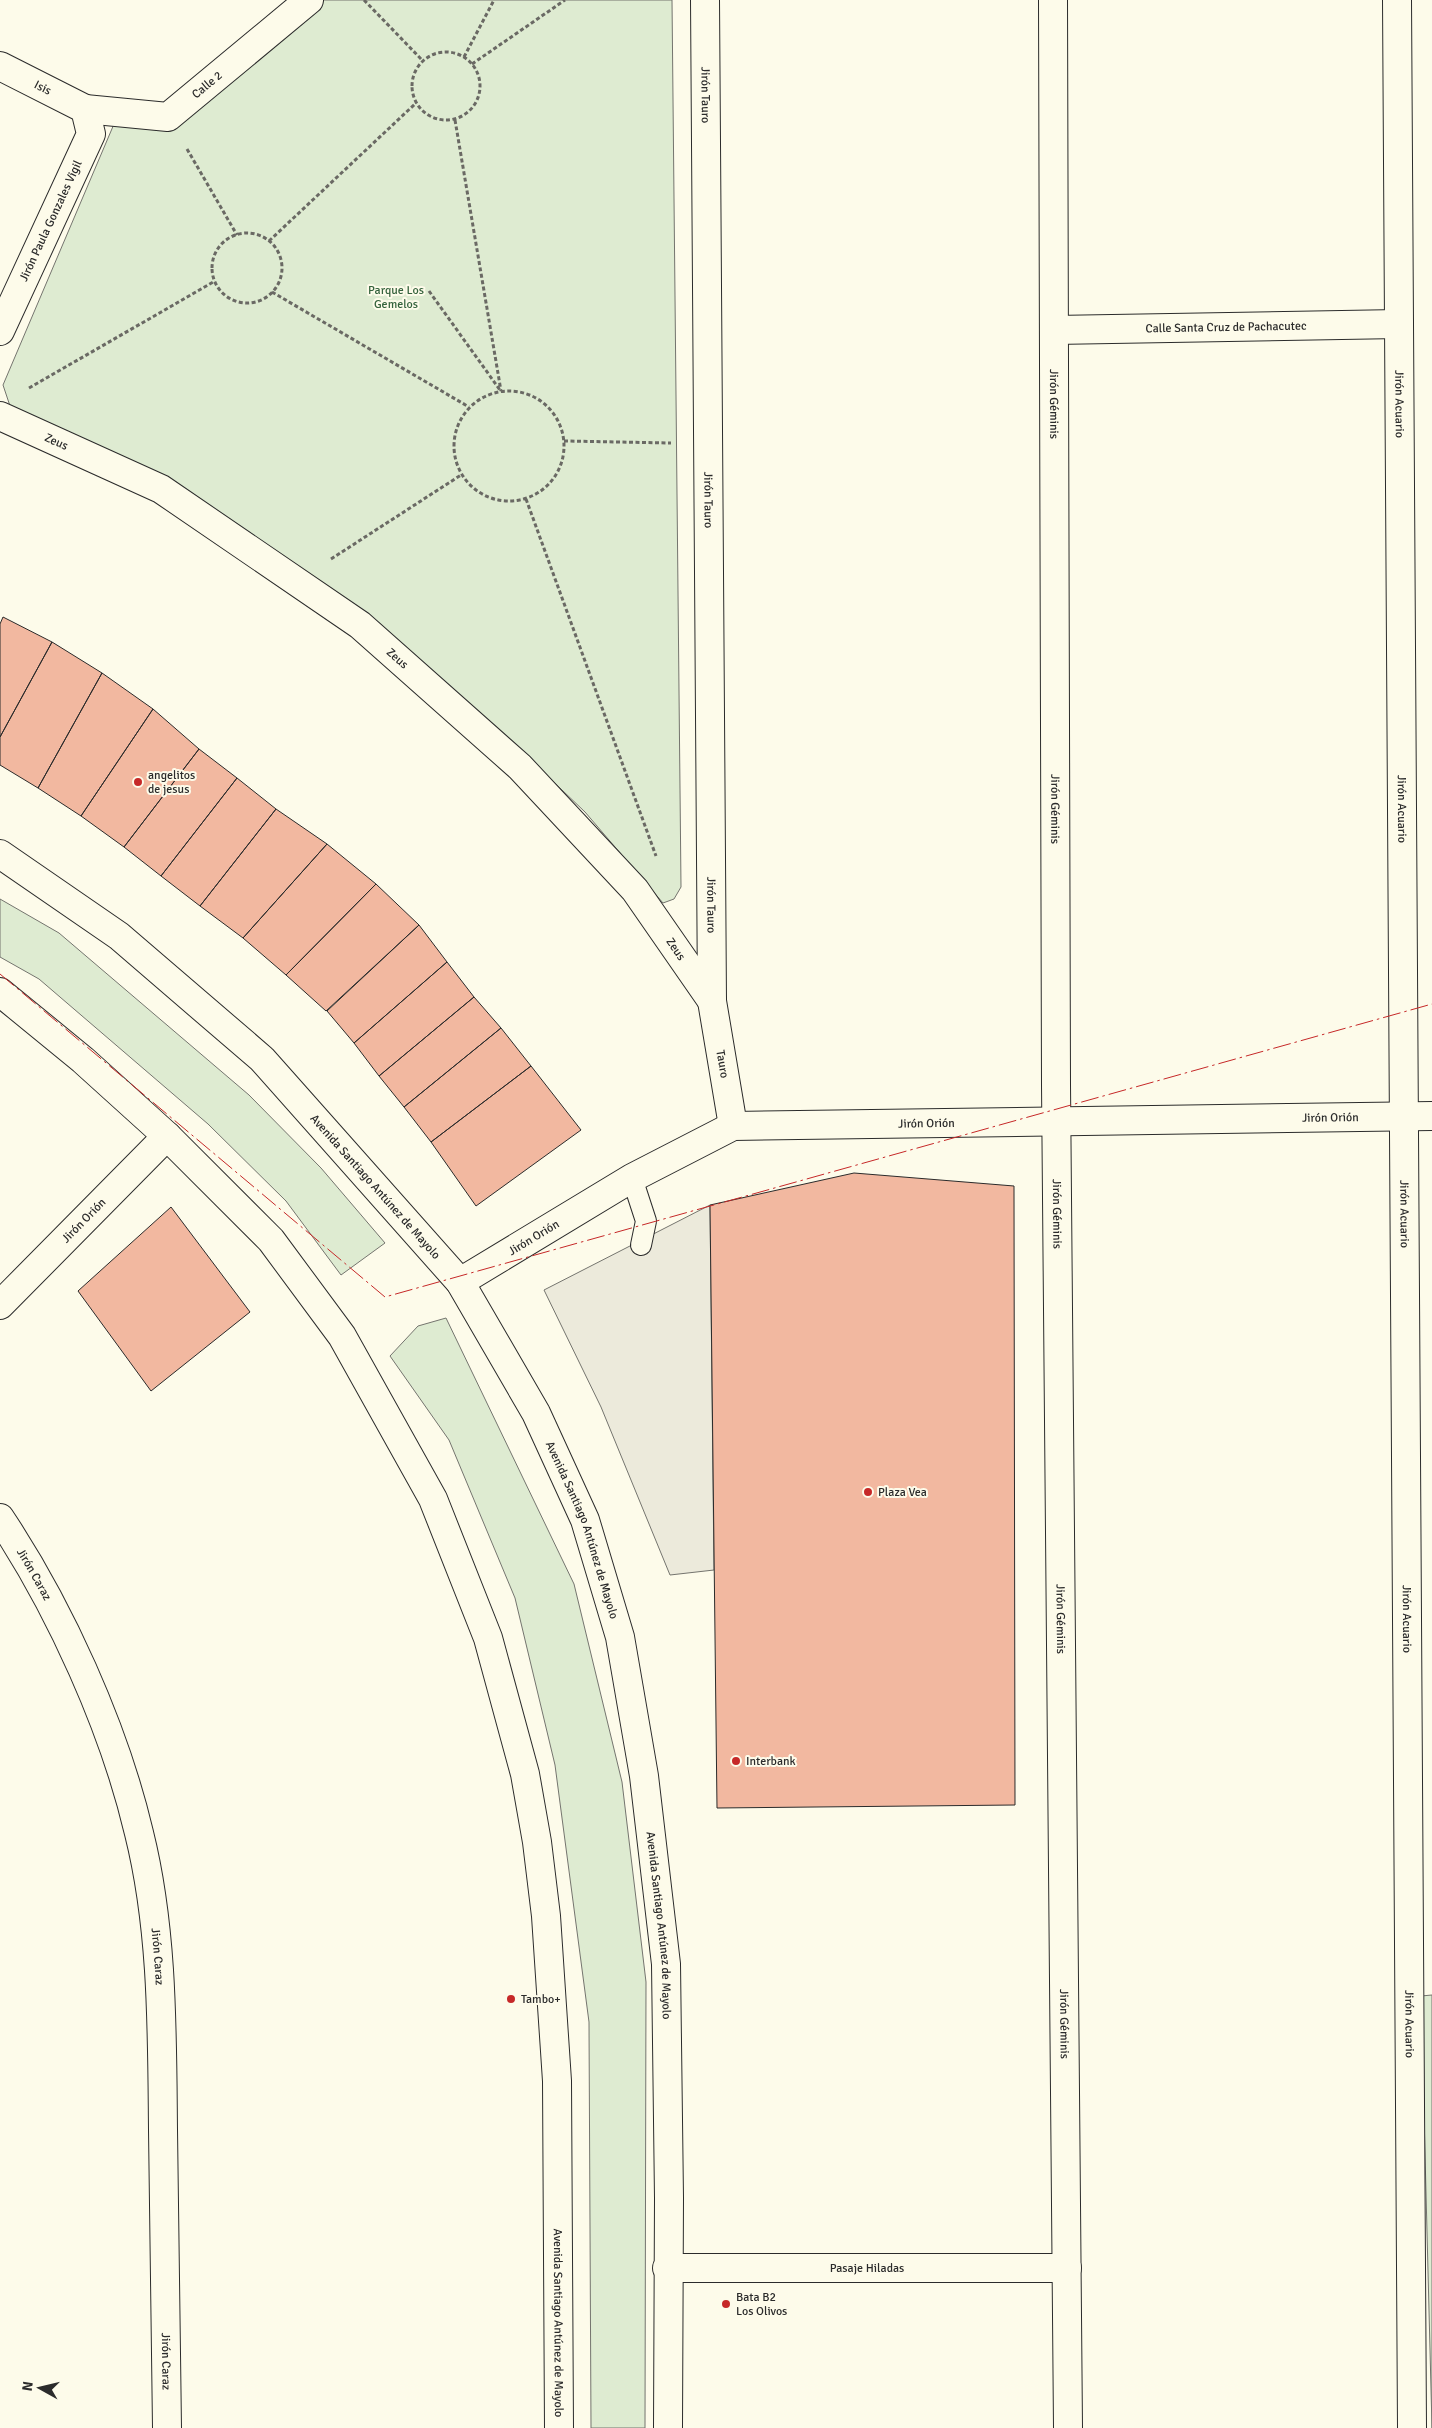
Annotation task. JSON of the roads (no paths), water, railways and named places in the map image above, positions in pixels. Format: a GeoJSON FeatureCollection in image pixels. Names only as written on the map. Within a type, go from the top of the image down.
{"type":"FeatureCollection","features":[{"type":"Feature","properties":{"kind":"street","name":"Calle 2"},"geometry":{"type":"LineString","coordinates":[[85,109],[168,117],[308,0]]}},
{"type":"Feature","properties":{"kind":"street","name":"Jirón Tauro"},"geometry":{"type":"LineString","coordinates":[[706,0],[712,1001]]}},
{"type":"Feature","properties":{"kind":"street","name":"Jirón Géminis"},"geometry":{"type":"LineString","coordinates":[[1053,0],[1057,1122],[1068,2428]]}},
{"type":"Feature","properties":{"kind":"street","name":"Jirón Acuario"},"geometry":{"type":"LineString","coordinates":[[1397,0],[1412,2428]]}},
{"type":"Feature","properties":{"kind":"street","name":"Isis"},"geometry":{"type":"LineString","coordinates":[[0,66],[85,109]]}},
{"type":"Feature","properties":{"kind":"street","name":"Jirón Paula Gonzales Vigil"},"geometry":{"type":"LineString","coordinates":[[0,332],[91,134],[85,109]]}},
{"type":"Feature","properties":{"kind":"street","name":"Calle Santa Cruz de Pachacutec"},"geometry":{"type":"LineString","coordinates":[[1054,330],[1399,324]]}},
{"type":"Feature","properties":{"kind":"street","name":"Zeus"},"geometry":{"type":"LineString","coordinates":[[0,416],[161,490],[360,625],[520,767],[635,890],[712,1001]]}},
{"type":"Feature","properties":{"kind":"street","name":"Avenida Santiago Antúnez de Mayolo"},"geometry":{"type":"LineString","coordinates":[[0,854],[119,936],[262,1059],[460,1282],[536,1413],[585,1520],[620,1637],[644,1776],[666,1964],[669,2198],[667,2268],[668,2428]]}},
{"type":"Feature","properties":{"kind":"street","name":"Avenida Santiago Antúnez de Mayolo"},"geometry":{"type":"LineString","coordinates":[[0,992],[83,1060],[167,1136],[271,1240],[342,1336],[433,1499],[488,1638],[525,1774],[537,1842],[546,1916],[557,2081],[559,2428]]}},
{"type":"Feature","properties":{"kind":"street","name":"Tauro"},"geometry":{"type":"LineString","coordinates":[[712,1001],[733,1126]]}},
{"type":"Feature","properties":{"kind":"street","name":"Jirón Orión"},"geometry":{"type":"LineString","coordinates":[[460,1282],[632,1178],[733,1126],[1432,1116]]}},
{"type":"Feature","properties":{"kind":"street","name":"Jirón Orión"},"geometry":{"type":"LineString","coordinates":[[0,1305],[167,1136]]}},
{"type":"Feature","properties":{"kind":"street","name":"Jirón Caraz"},"geometry":{"type":"LineString","coordinates":[[0,1518],[62,1628],[89,1688],[114,1751],[128,1794],[139,1833],[149,1884],[162,2035],[167,2428]]}},
{"type":"Feature","properties":{"kind":"street","name":"Pasaje Hiladas"},"geometry":{"type":"LineString","coordinates":[[667,2268],[1067,2268]]}},
{"type":"Feature","properties":{"kind":"lane"},"geometry":{"type":"LineString","coordinates":[[632,1178],[646,1221],[641,1245]]}},
{"type":"Feature","properties":{"kind":"place","name":"angelitos de jesus"},"geometry":{"type":"Point","coordinates":[138,782]}},
{"type":"Feature","properties":{"kind":"place","name":"Plaza Vea"},"geometry":{"type":"Point","coordinates":[868,1492]}},
{"type":"Feature","properties":{"kind":"place","name":"Interbank"},"geometry":{"type":"Point","coordinates":[736,1761]}},
{"type":"Feature","properties":{"kind":"place","name":"Tambo+"},"geometry":{"type":"Point","coordinates":[511,1999]}},
{"type":"Feature","properties":{"kind":"place","name":"Bata B2 Los Olivos"},"geometry":{"type":"Point","coordinates":[726,2304]}},
{"type":"Feature","properties":{"kind":"park label","name":"Parque Los Gemelos"},"geometry":{"type":"Point","coordinates":[396,297]}}]}
